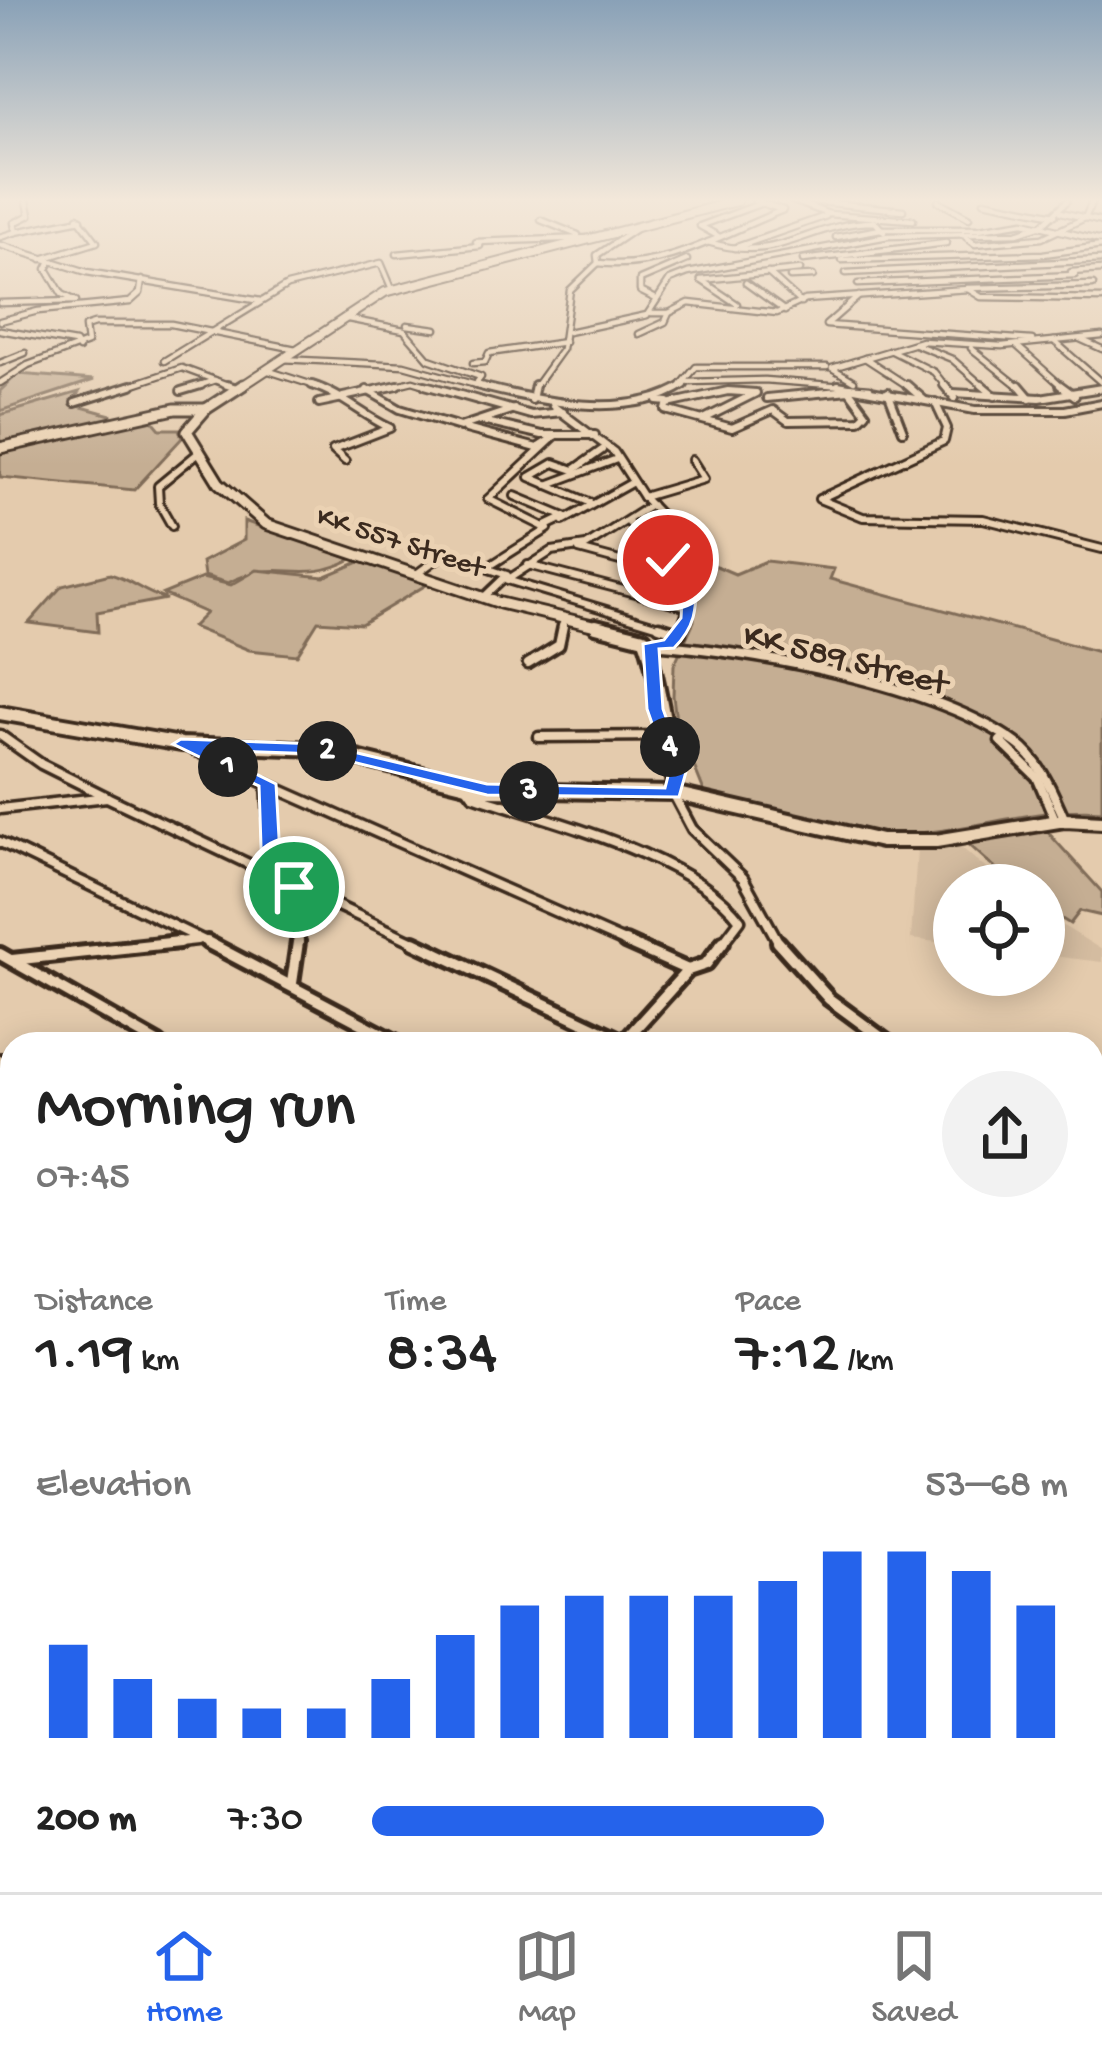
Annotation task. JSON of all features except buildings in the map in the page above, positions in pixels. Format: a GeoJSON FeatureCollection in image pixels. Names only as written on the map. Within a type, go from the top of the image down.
{"type":"FeatureCollection","features":[{"type":"Feature","properties":{"kind":"main road"},"geometry":{"type":"LineString","coordinates":[[198,453],[187,431],[206,409],[391,289]]}},
{"type":"Feature","properties":{"kind":"main road"},"geometry":{"type":"LineString","coordinates":[[0,448],[175,409],[206,409]]}},
{"type":"Feature","properties":{"kind":"main road","name":"KK 557 Street"},"geometry":{"type":"LineString","coordinates":[[198,453],[257,519],[484,597],[630,634],[651,644]]}},
{"type":"Feature","properties":{"kind":"main road"},"geometry":{"type":"LineString","coordinates":[[651,644],[655,709],[677,772],[673,794]]}},
{"type":"Feature","properties":{"kind":"main road"},"geometry":{"type":"LineString","coordinates":[[0,713],[181,744],[320,749],[467,787],[673,794],[881,841],[936,841],[1061,821],[1102,822]]}},
{"type":"Feature","properties":{"kind":"street"},"geometry":{"type":"LineString","coordinates":[[0,303],[76,301],[58,289]]}},
{"type":"Feature","properties":{"kind":"street"},"geometry":{"type":"LineString","coordinates":[[0,321],[38,311],[130,302],[141,289]]}},
{"type":"Feature","properties":{"kind":"street"},"geometry":{"type":"LineString","coordinates":[[195,289],[261,301]]}},
{"type":"Feature","properties":{"kind":"street"},"geometry":{"type":"LineString","coordinates":[[164,361],[284,289]]}},
{"type":"Feature","properties":{"kind":"street"},"geometry":{"type":"LineString","coordinates":[[532,400],[535,383],[565,342],[571,289]]}},
{"type":"Feature","properties":{"kind":"street"},"geometry":{"type":"LineString","coordinates":[[640,289],[656,299]]}},
{"type":"Feature","properties":{"kind":"street"},"geometry":{"type":"LineString","coordinates":[[651,313],[663,289]]}},
{"type":"Feature","properties":{"kind":"street"},"geometry":{"type":"LineString","coordinates":[[714,289],[741,308]]}},
{"type":"Feature","properties":{"kind":"street"},"geometry":{"type":"LineString","coordinates":[[755,289],[785,311]]}},
{"type":"Feature","properties":{"kind":"street"},"geometry":{"type":"LineString","coordinates":[[786,289],[801,303]]}},
{"type":"Feature","properties":{"kind":"street"},"geometry":{"type":"LineString","coordinates":[[860,289],[863,296]]}},
{"type":"Feature","properties":{"kind":"street"},"geometry":{"type":"LineString","coordinates":[[568,332],[669,313],[689,303],[785,311],[801,303],[951,289]]}},
{"type":"Feature","properties":{"kind":"street"},"geometry":{"type":"LineString","coordinates":[[970,289],[981,297],[1102,299]]}},
{"type":"Feature","properties":{"kind":"street"},"geometry":{"type":"LineString","coordinates":[[863,296],[826,325],[1011,334],[1039,343]]}},
{"type":"Feature","properties":{"kind":"street"},"geometry":{"type":"LineString","coordinates":[[639,334],[665,322],[669,313]]}},
{"type":"Feature","properties":{"kind":"street"},"geometry":{"type":"LineString","coordinates":[[342,318],[436,329]]}},
{"type":"Feature","properties":{"kind":"street"},"geometry":{"type":"LineString","coordinates":[[0,383],[28,365],[79,350],[86,343],[85,328],[94,324],[169,323],[296,349]]}},
{"type":"Feature","properties":{"kind":"street"},"geometry":{"type":"LineString","coordinates":[[395,324],[414,334],[429,359],[470,369],[481,377],[477,382]]}},
{"type":"Feature","properties":{"kind":"street"},"geometry":{"type":"LineString","coordinates":[[0,330],[75,343],[79,350]]}},
{"type":"Feature","properties":{"kind":"street"},"geometry":{"type":"LineString","coordinates":[[863,386],[832,368],[914,344],[1015,345],[1102,336]]}},
{"type":"Feature","properties":{"kind":"street"},"geometry":{"type":"LineString","coordinates":[[1080,338],[1102,349]]}},
{"type":"Feature","properties":{"kind":"street"},"geometry":{"type":"LineString","coordinates":[[952,393],[1035,398],[1075,396],[1102,386],[1054,341]]}},
{"type":"Feature","properties":{"kind":"street"},"geometry":{"type":"LineString","coordinates":[[473,363],[485,362],[489,353],[565,342]]}},
{"type":"Feature","properties":{"kind":"street"},"geometry":{"type":"LineString","coordinates":[[914,344],[952,359],[995,396]]}},
{"type":"Feature","properties":{"kind":"street"},"geometry":{"type":"LineString","coordinates":[[965,345],[999,364],[1047,410]]}},
{"type":"Feature","properties":{"kind":"street"},"geometry":{"type":"LineString","coordinates":[[1015,345],[1034,355],[1049,379],[1075,396]]}},
{"type":"Feature","properties":{"kind":"street"},"geometry":{"type":"LineString","coordinates":[[890,350],[922,364],[952,393],[960,408]]}},
{"type":"Feature","properties":{"kind":"street"},"geometry":{"type":"LineString","coordinates":[[0,363],[25,353]]}},
{"type":"Feature","properties":{"kind":"street"},"geometry":{"type":"LineString","coordinates":[[866,358],[897,375],[925,401]]}},
{"type":"Feature","properties":{"kind":"street"},"geometry":{"type":"LineString","coordinates":[[281,359],[404,364],[552,405],[668,397],[696,367],[827,367]]}},
{"type":"Feature","properties":{"kind":"street"},"geometry":{"type":"LineString","coordinates":[[75,403],[182,368],[237,388]]}},
{"type":"Feature","properties":{"kind":"street"},"geometry":{"type":"LineString","coordinates":[[266,370],[343,397],[391,429],[333,450],[345,461]]}},
{"type":"Feature","properties":{"kind":"street"},"geometry":{"type":"LineString","coordinates":[[181,391],[215,380]]}},
{"type":"Feature","properties":{"kind":"street"},"geometry":{"type":"LineString","coordinates":[[682,384],[764,380],[863,386],[960,408],[1047,410],[1102,403]]}},
{"type":"Feature","properties":{"kind":"street"},"geometry":{"type":"LineString","coordinates":[[319,403],[413,381],[532,415],[563,412]]}},
{"type":"Feature","properties":{"kind":"street"},"geometry":{"type":"LineString","coordinates":[[367,390],[400,409],[449,424],[514,409]]}},
{"type":"Feature","properties":{"kind":"street"},"geometry":{"type":"LineString","coordinates":[[641,399],[668,404],[690,402],[716,390],[756,393],[704,418]]}},
{"type":"Feature","properties":{"kind":"street"},"geometry":{"type":"LineString","coordinates":[[668,404],[665,410],[732,428],[773,410],[788,421],[860,420],[866,413],[849,390],[767,398]]}},
{"type":"Feature","properties":{"kind":"street"},"geometry":{"type":"LineString","coordinates":[[888,392],[904,430]]}},
{"type":"Feature","properties":{"kind":"street"},"geometry":{"type":"LineString","coordinates":[[935,402],[947,428],[944,441],[819,500],[870,518],[983,519],[1102,549]]}},
{"type":"Feature","properties":{"kind":"street"},"geometry":{"type":"LineString","coordinates":[[552,405],[595,436],[702,558],[690,579],[681,633],[668,644]]}},
{"type":"Feature","properties":{"kind":"street"},"geometry":{"type":"LineString","coordinates":[[480,420],[542,435],[595,436]]}},
{"type":"Feature","properties":{"kind":"street"},"geometry":{"type":"LineString","coordinates":[[466,428],[537,448],[554,437],[488,499],[544,526],[565,517],[515,496]]}},
{"type":"Feature","properties":{"kind":"street"},"geometry":{"type":"LineString","coordinates":[[589,502],[530,477],[554,463],[574,470],[602,450]]}},
{"type":"Feature","properties":{"kind":"street"},"geometry":{"type":"LineString","coordinates":[[172,526],[159,503],[158,486],[198,453]]}},
{"type":"Feature","properties":{"kind":"street"},"geometry":{"type":"LineString","coordinates":[[529,502],[551,486],[617,459]]}},
{"type":"Feature","properties":{"kind":"street"},"geometry":{"type":"LineString","coordinates":[[644,497],[707,478],[692,460]]}},
{"type":"Feature","properties":{"kind":"street"},"geometry":{"type":"LineString","coordinates":[[488,567],[632,483]]}},
{"type":"Feature","properties":{"kind":"street"},"geometry":{"type":"LineString","coordinates":[[574,549],[652,505]]}},
{"type":"Feature","properties":{"kind":"street"},"geometry":{"type":"LineString","coordinates":[[628,522],[679,577]]}},
{"type":"Feature","properties":{"kind":"street"},"geometry":{"type":"LineString","coordinates":[[484,597],[558,548],[690,579]]}},
{"type":"Feature","properties":{"kind":"street"},"geometry":{"type":"LineString","coordinates":[[415,574],[444,554],[488,567],[507,580],[681,633]]}},
{"type":"Feature","properties":{"kind":"street"},"geometry":{"type":"LineString","coordinates":[[528,565],[688,607]]}},
{"type":"Feature","properties":{"kind":"street"},"geometry":{"type":"LineString","coordinates":[[528,664],[559,645],[564,620]]}},
{"type":"Feature","properties":{"kind":"street","name":"KK 557 Street"},"geometry":{"type":"LineString","coordinates":[[651,644],[668,644]]}},
{"type":"Feature","properties":{"kind":"street","name":"KK 589 Street"},"geometry":{"type":"LineString","coordinates":[[668,644],[869,690],[951,716],[1021,758],[1061,821]]}},
{"type":"Feature","properties":{"kind":"street"},"geometry":{"type":"LineString","coordinates":[[0,735],[41,764],[107,797],[606,1032]]}},
{"type":"Feature","properties":{"kind":"street"},"geometry":{"type":"LineString","coordinates":[[539,736],[666,736]]}},
{"type":"Feature","properties":{"kind":"street"},"geometry":{"type":"LineString","coordinates":[[181,744],[688,970]]}},
{"type":"Feature","properties":{"kind":"street"},"geometry":{"type":"LineString","coordinates":[[267,784],[272,876]]}},
{"type":"Feature","properties":{"kind":"street"},"geometry":{"type":"LineString","coordinates":[[467,787],[472,795],[663,866],[728,899],[740,916]]}},
{"type":"Feature","properties":{"kind":"street"},"geometry":{"type":"LineString","coordinates":[[673,794],[676,810],[744,878],[798,968],[875,1032]]}},
{"type":"Feature","properties":{"kind":"street"},"geometry":{"type":"LineString","coordinates":[[0,809],[107,797]]}},
{"type":"Feature","properties":{"kind":"street"},"geometry":{"type":"LineString","coordinates":[[0,842],[292,983],[380,1032]]}},
{"type":"Feature","properties":{"kind":"street"},"geometry":{"type":"LineString","coordinates":[[286,883],[300,929],[292,983]]}},
{"type":"Feature","properties":{"kind":"street"},"geometry":{"type":"LineString","coordinates":[[635,1032],[688,970],[711,959],[740,916],[758,907]]}},
{"type":"Feature","properties":{"kind":"street"},"geometry":{"type":"LineString","coordinates":[[12,960],[200,940]]}},
{"type":"Feature","properties":{"kind":"street"},"geometry":{"type":"LineString","coordinates":[[0,954],[138,1032]]}},
{"type":"Feature","properties":{"kind":"shaded area"},"geometry":{"type":"Polygon","coordinates":[[[18,374],[94,380],[0,411],[0,391],[18,374]]]}},
{"type":"Feature","properties":{"kind":"shaded area"},"geometry":{"type":"Polygon","coordinates":[[[79,392],[71,404],[111,415],[113,420],[0,446],[0,415],[79,392]]]}},
{"type":"Feature","properties":{"kind":"shaded area"},"geometry":{"type":"Polygon","coordinates":[[[149,416],[160,429],[179,429],[182,438],[134,490],[0,477],[0,451],[149,416]]]}},
{"type":"Feature","properties":{"kind":"shaded area"},"geometry":{"type":"Polygon","coordinates":[[[244,521],[352,559],[318,571],[262,571],[228,583],[204,576],[202,562],[244,540],[244,521]]]}},
{"type":"Feature","properties":{"kind":"shaded area"},"geometry":{"type":"Polygon","coordinates":[[[366,559],[431,582],[361,624],[318,621],[297,655],[249,650],[192,627],[206,613],[163,594],[202,578],[231,585],[257,570],[324,577],[366,559]]]}},
{"type":"Feature","properties":{"kind":"shaded area"},"geometry":{"type":"Polygon","coordinates":[[[766,561],[834,569],[830,579],[1102,653],[1102,811],[1056,812],[940,831],[891,833],[838,827],[706,796],[676,721],[674,665],[694,621],[694,588],[707,562],[735,574],[766,561]]]}},
{"type":"Feature","properties":{"kind":"shaded area"},"geometry":{"type":"Polygon","coordinates":[[[110,574],[166,599],[97,612],[98,632],[29,623],[62,586],[110,574]]]}},
{"type":"Feature","properties":{"kind":"shaded area"},"geometry":{"type":"Polygon","coordinates":[[[1044,828],[1102,892],[1102,916],[1080,911],[1070,924],[1065,921],[1065,864],[991,864],[966,842],[1044,828]]]}},
{"type":"Feature","properties":{"kind":"shaded area"},"geometry":{"type":"Polygon","coordinates":[[[955,842],[981,864],[933,864],[933,942],[911,939],[917,850],[955,842]]]}},
{"type":"Feature","properties":{"kind":"shaded area"},"geometry":{"type":"Polygon","coordinates":[[[1065,927],[1102,950],[1102,962],[1065,958],[1065,927]]]}},
{"type":"Feature","properties":{"kind":"route"},"geometry":{"type":"LineString","coordinates":[[294,887],[272,876],[267,784],[181,744],[320,749],[487,790],[673,794],[677,772],[655,709],[651,644],[668,644],[681,633],[688,618],[690,579],[679,577],[668,560]]}}]}
